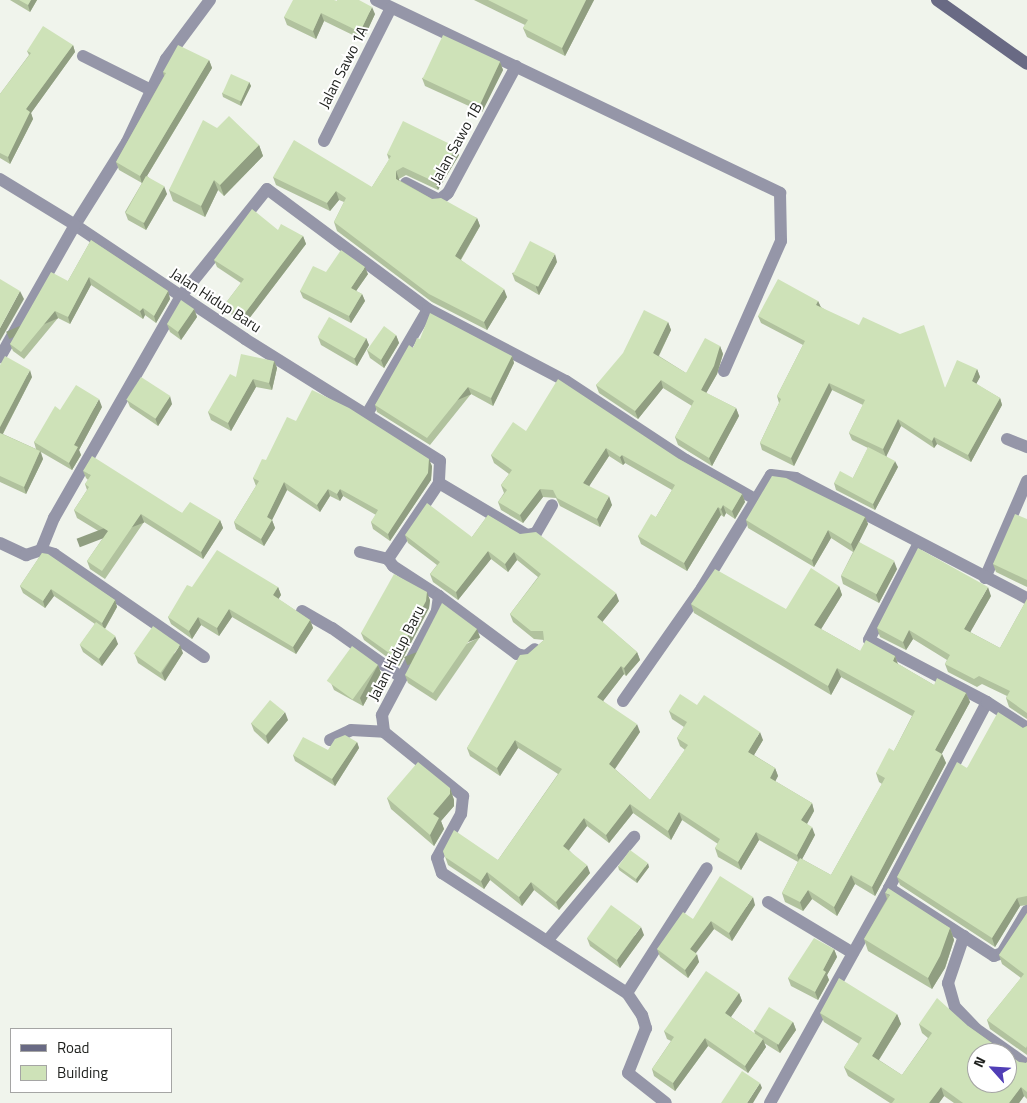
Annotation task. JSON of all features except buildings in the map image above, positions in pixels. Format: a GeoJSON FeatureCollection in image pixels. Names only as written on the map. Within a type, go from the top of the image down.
{"type":"FeatureCollection","features":[{"type":"Feature","properties":{"kind":"street"},"geometry":{"type":"LineString","coordinates":[[0,357],[153,91],[177,41],[210,0]]}},
{"type":"Feature","properties":{"kind":"street"},"geometry":{"type":"LineString","coordinates":[[376,0],[780,193],[781,241],[724,370]]}},
{"type":"Feature","properties":{"kind":"street"},"geometry":{"type":"LineString","coordinates":[[937,0],[1027,64]]}},
{"type":"Feature","properties":{"kind":"street","name":"Jalan Sawo 1A"},"geometry":{"type":"LineString","coordinates":[[324,142],[391,8]]}},
{"type":"Feature","properties":{"kind":"street"},"geometry":{"type":"LineString","coordinates":[[83,56],[153,91]]}},
{"type":"Feature","properties":{"kind":"street","name":"Jalan Sawo 1B"},"geometry":{"type":"LineString","coordinates":[[406,183],[439,200],[448,193],[516,66]]}},
{"type":"Feature","properties":{"kind":"street","name":"Jalan Hidup Baru"},"geometry":{"type":"LineString","coordinates":[[0,179],[73,230],[181,296],[440,461],[439,483]]}},
{"type":"Feature","properties":{"kind":"street"},"geometry":{"type":"LineString","coordinates":[[41,550],[54,518],[181,296],[267,189],[428,309],[566,381],[686,460],[755,498]]}},
{"type":"Feature","properties":{"kind":"street"},"geometry":{"type":"LineString","coordinates":[[367,414],[428,309]]}},
{"type":"Feature","properties":{"kind":"street"},"geometry":{"type":"LineString","coordinates":[[1008,439],[1027,447]]}},
{"type":"Feature","properties":{"kind":"street"},"geometry":{"type":"LineString","coordinates":[[622,701],[702,588],[755,498],[771,475],[786,474],[1027,598]]}},
{"type":"Feature","properties":{"kind":"street"},"geometry":{"type":"LineString","coordinates":[[985,578],[1027,481]]}},
{"type":"Feature","properties":{"kind":"street"},"geometry":{"type":"LineString","coordinates":[[360,552],[388,559],[439,483],[527,535],[536,533],[552,505]]}},
{"type":"Feature","properties":{"kind":"street"},"geometry":{"type":"LineString","coordinates":[[0,543],[26,555],[41,550],[54,554],[204,657]]}},
{"type":"Feature","properties":{"kind":"street"},"geometry":{"type":"LineString","coordinates":[[919,543],[869,640],[987,702],[1027,728]]}},
{"type":"Feature","properties":{"kind":"street","name":"Jalan Hidup Baru"},"geometry":{"type":"LineString","coordinates":[[384,732],[382,715],[437,611],[439,596],[393,566],[388,559]]}},
{"type":"Feature","properties":{"kind":"street"},"geometry":{"type":"LineString","coordinates":[[439,596],[517,654],[526,656],[540,645]]}},
{"type":"Feature","properties":{"kind":"street"},"geometry":{"type":"LineString","coordinates":[[302,611],[332,628],[401,677]]}},
{"type":"Feature","properties":{"kind":"street"},"geometry":{"type":"LineString","coordinates":[[770,1103],[889,888],[987,702]]}},
{"type":"Feature","properties":{"kind":"street"},"geometry":{"type":"LineString","coordinates":[[330,740],[351,730],[384,732],[463,796],[461,814],[437,858],[442,873],[627,993],[642,1015],[646,1028],[628,1073],[666,1103]]}},
{"type":"Feature","properties":{"kind":"street"},"geometry":{"type":"LineString","coordinates":[[547,941],[634,837]]}},
{"type":"Feature","properties":{"kind":"street"},"geometry":{"type":"LineString","coordinates":[[627,993],[707,868]]}},
{"type":"Feature","properties":{"kind":"street"},"geometry":{"type":"LineString","coordinates":[[889,888],[994,956],[998,956],[1027,911]]}},
{"type":"Feature","properties":{"kind":"street"},"geometry":{"type":"LineString","coordinates":[[768,902],[853,953]]}},
{"type":"Feature","properties":{"kind":"street"},"geometry":{"type":"LineString","coordinates":[[964,936],[948,983],[955,1007],[976,1029],[1027,1064]]}}]}
